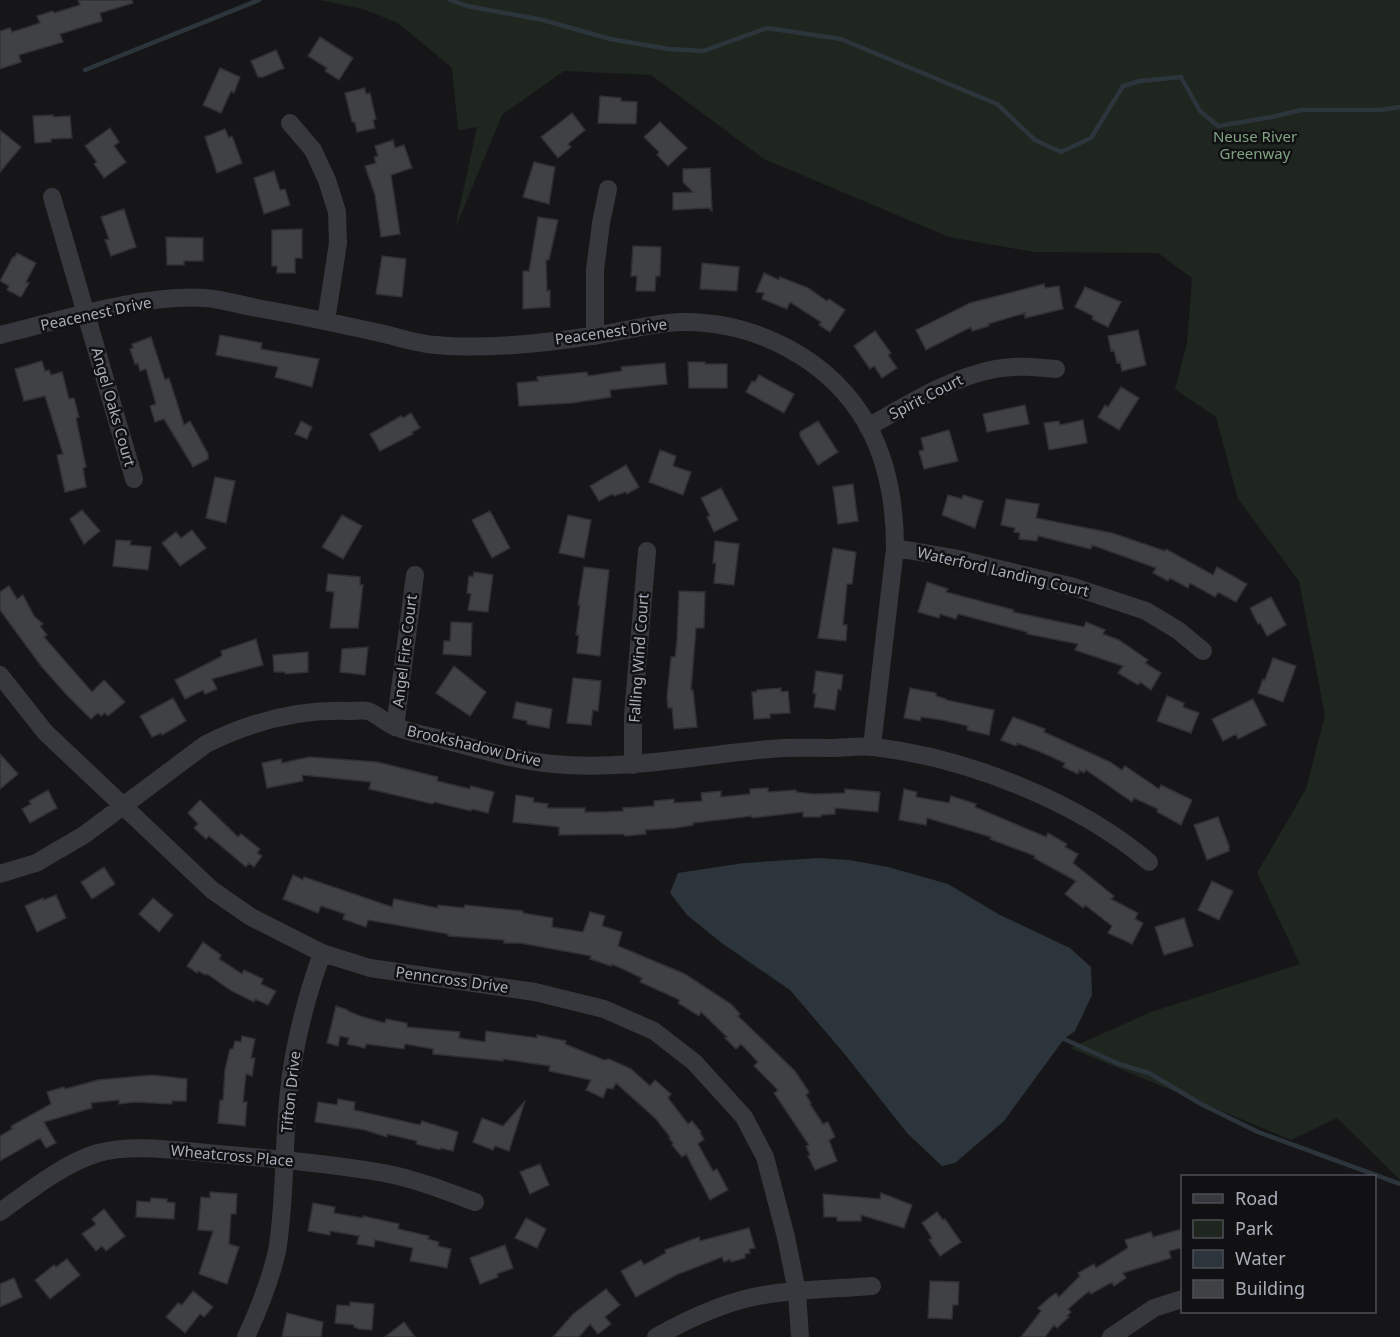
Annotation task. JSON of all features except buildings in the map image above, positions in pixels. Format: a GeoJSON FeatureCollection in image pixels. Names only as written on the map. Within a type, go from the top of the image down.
{"type":"FeatureCollection","features":[{"type":"Feature","properties":{"kind":"street"},"geometry":{"type":"LineString","coordinates":[[290,123],[313,150],[327,180],[337,212],[338,243],[326,321]]}},
{"type":"Feature","properties":{"kind":"street"},"geometry":{"type":"LineString","coordinates":[[595,336],[595,270],[608,189]]}},
{"type":"Feature","properties":{"kind":"street","name":"Angel Oaks Court"},"geometry":{"type":"LineString","coordinates":[[52,197],[134,479]]}},
{"type":"Feature","properties":{"kind":"street","name":"Peacenest Drive"},"geometry":{"type":"LineString","coordinates":[[0,335],[147,301],[206,298],[435,345],[507,346],[595,336],[678,322],[730,326],[782,345],[823,371],[848,395],[868,427],[888,483],[895,528],[895,548],[872,746]]}},
{"type":"Feature","properties":{"kind":"street","name":"Spirit Court"},"geometry":{"type":"LineString","coordinates":[[868,427],[938,389],[969,376],[997,369],[1025,366],[1056,369]]}},
{"type":"Feature","properties":{"kind":"street","name":"Waterford Landing Court"},"geometry":{"type":"LineString","coordinates":[[895,548],[954,558],[1074,586],[1146,611],[1179,630],[1203,651]]}},
{"type":"Feature","properties":{"kind":"street","name":"Falling Wind Court"},"geometry":{"type":"LineString","coordinates":[[633,765],[633,715],[648,551]]}},
{"type":"Feature","properties":{"kind":"street","name":"Angel Fire Court"},"geometry":{"type":"LineString","coordinates":[[395,727],[415,575]]}},
{"type":"Feature","properties":{"kind":"street","name":"Penncross Drive"},"geometry":{"type":"LineString","coordinates":[[0,675],[45,732],[212,890],[251,917],[322,953],[370,968],[535,992],[604,1010],[654,1031],[694,1062],[744,1117],[765,1157],[786,1237],[797,1292],[800,1337]]}},
{"type":"Feature","properties":{"kind":"street","name":"Brookshadow Drive"},"geometry":{"type":"LineString","coordinates":[[0,874],[36,863],[84,835],[206,744],[253,724],[315,711],[340,710],[368,711],[395,727],[500,755],[552,764],[633,765],[770,749],[872,746],[951,762],[990,775],[1087,818],[1149,862]]}},
{"type":"Feature","properties":{"kind":"street","name":"Tifton Drive"},"geometry":{"type":"LineString","coordinates":[[246,1337],[256,1316],[276,1251],[289,1091],[297,1036],[309,988],[322,953]]}},
{"type":"Feature","properties":{"kind":"street","name":"Wheatcross Place"},"geometry":{"type":"LineString","coordinates":[[0,1212],[63,1169],[97,1154],[126,1149],[285,1160],[386,1174],[475,1202]]}},
{"type":"Feature","properties":{"kind":"street"},"geometry":{"type":"LineString","coordinates":[[656,1337],[695,1316],[765,1294],[872,1286]]}},
{"type":"Feature","properties":{"kind":"street"},"geometry":{"type":"LineString","coordinates":[[1111,1337],[1154,1308],[1181,1299]]}},
{"type":"Feature","properties":{"kind":"green space","name":"Neuse River Greenway"},"geometry":{"type":"Polygon","coordinates":[[[319,0],[1400,0],[1400,1180],[1337,1118],[1291,1140],[1070,1048],[1151,1012],[1300,964],[1257,873],[1306,789],[1325,715],[1299,581],[1238,499],[1216,417],[1175,389],[1187,343],[1192,278],[1158,253],[1034,252],[949,237],[764,159],[651,75],[564,71],[502,115],[455,229],[477,127],[458,130],[452,68],[398,23],[363,9],[319,0]]]}},
{"type":"Feature","properties":{"kind":"water"},"geometry":{"type":"Polygon","coordinates":[[[819,858],[849,860],[888,867],[948,884],[1000,915],[1070,948],[1091,967],[1092,995],[1075,1031],[1064,1039],[1004,1121],[955,1163],[942,1166],[907,1133],[790,990],[723,944],[687,915],[670,893],[678,873],[744,863],[819,858]]]}},
{"type":"Feature","properties":{"kind":"waterway"},"geometry":{"type":"LineString","coordinates":[[85,70],[259,0]]}},
{"type":"Feature","properties":{"kind":"waterway"},"geometry":{"type":"LineString","coordinates":[[450,0],[467,6],[543,20],[610,39],[669,49],[703,51],[767,28],[841,39],[997,104],[1035,140],[1061,152],[1091,138],[1123,86],[1140,81],[1181,77],[1200,111],[1218,126],[1301,110],[1381,110],[1400,107]]}},
{"type":"Feature","properties":{"kind":"waterway"},"geometry":{"type":"LineString","coordinates":[[1064,1039],[1119,1064],[1149,1073],[1201,1104],[1258,1132],[1375,1175]]}},
{"type":"Feature","properties":{"kind":"waterway"},"geometry":{"type":"LineString","coordinates":[[1376,1175],[1400,1184]]}}]}
